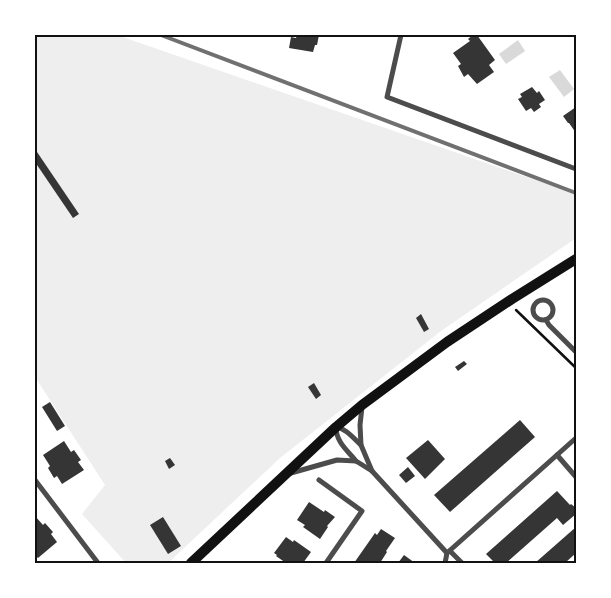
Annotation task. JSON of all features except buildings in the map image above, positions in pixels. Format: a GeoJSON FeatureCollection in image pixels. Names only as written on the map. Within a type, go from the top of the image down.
{"type":"FeatureCollection","features":[{"type":"Feature","properties":{"kind":"main road"},"geometry":{"type":"LineString","coordinates":[[191,563],[362,405],[456,337],[576,259]]}},
{"type":"Feature","properties":{"kind":"street"},"geometry":{"type":"LineString","coordinates":[[402,35],[387,97],[576,169]]}},
{"type":"Feature","properties":{"kind":"street"},"geometry":{"type":"LineString","coordinates":[[541,300],[548,301],[552,306],[553,313],[546,320],[536,318],[533,313],[533,306],[541,300]]}},
{"type":"Feature","properties":{"kind":"street"},"geometry":{"type":"LineString","coordinates":[[546,320],[576,352]]}},
{"type":"Feature","properties":{"kind":"street"},"geometry":{"type":"LineString","coordinates":[[362,405],[361,445],[372,471]]}},
{"type":"Feature","properties":{"kind":"street"},"geometry":{"type":"LineString","coordinates":[[361,445],[347,431],[336,427],[339,442],[356,460],[372,471],[449,552],[462,563]]}},
{"type":"Feature","properties":{"kind":"street"},"geometry":{"type":"LineString","coordinates":[[445,563],[449,552],[576,438]]}},
{"type":"Feature","properties":{"kind":"street"},"geometry":{"type":"LineString","coordinates":[[557,455],[576,478]]}},
{"type":"Feature","properties":{"kind":"street"},"geometry":{"type":"LineString","coordinates":[[286,474],[337,460],[356,460]]}},
{"type":"Feature","properties":{"kind":"street"},"geometry":{"type":"LineString","coordinates":[[35,480],[98,563]]}},
{"type":"Feature","properties":{"kind":"street"},"geometry":{"type":"LineString","coordinates":[[319,480],[362,511],[326,563]]}},
{"type":"Feature","properties":{"kind":"path"},"geometry":{"type":"LineString","coordinates":[[516,310],[576,368]]}},
{"type":"Feature","properties":{"kind":"shaded area"},"geometry":{"type":"Polygon","coordinates":[[[35,35],[117,35],[576,194],[576,238],[441,331],[280,458],[168,563],[126,563],[82,514],[105,485],[35,377],[35,35]]]}},
{"type":"Feature","properties":{"kind":"shaded area"},"geometry":{"type":"Polygon","coordinates":[[[518,40],[525,51],[506,64],[499,54],[518,40]]]}},
{"type":"Feature","properties":{"kind":"shaded area"},"geometry":{"type":"Polygon","coordinates":[[[560,70],[574,89],[564,97],[549,77],[560,70]]]}},
{"type":"Feature","properties":{"kind":"railway"},"geometry":{"type":"LineString","coordinates":[[161,35],[576,193]]}}]}
